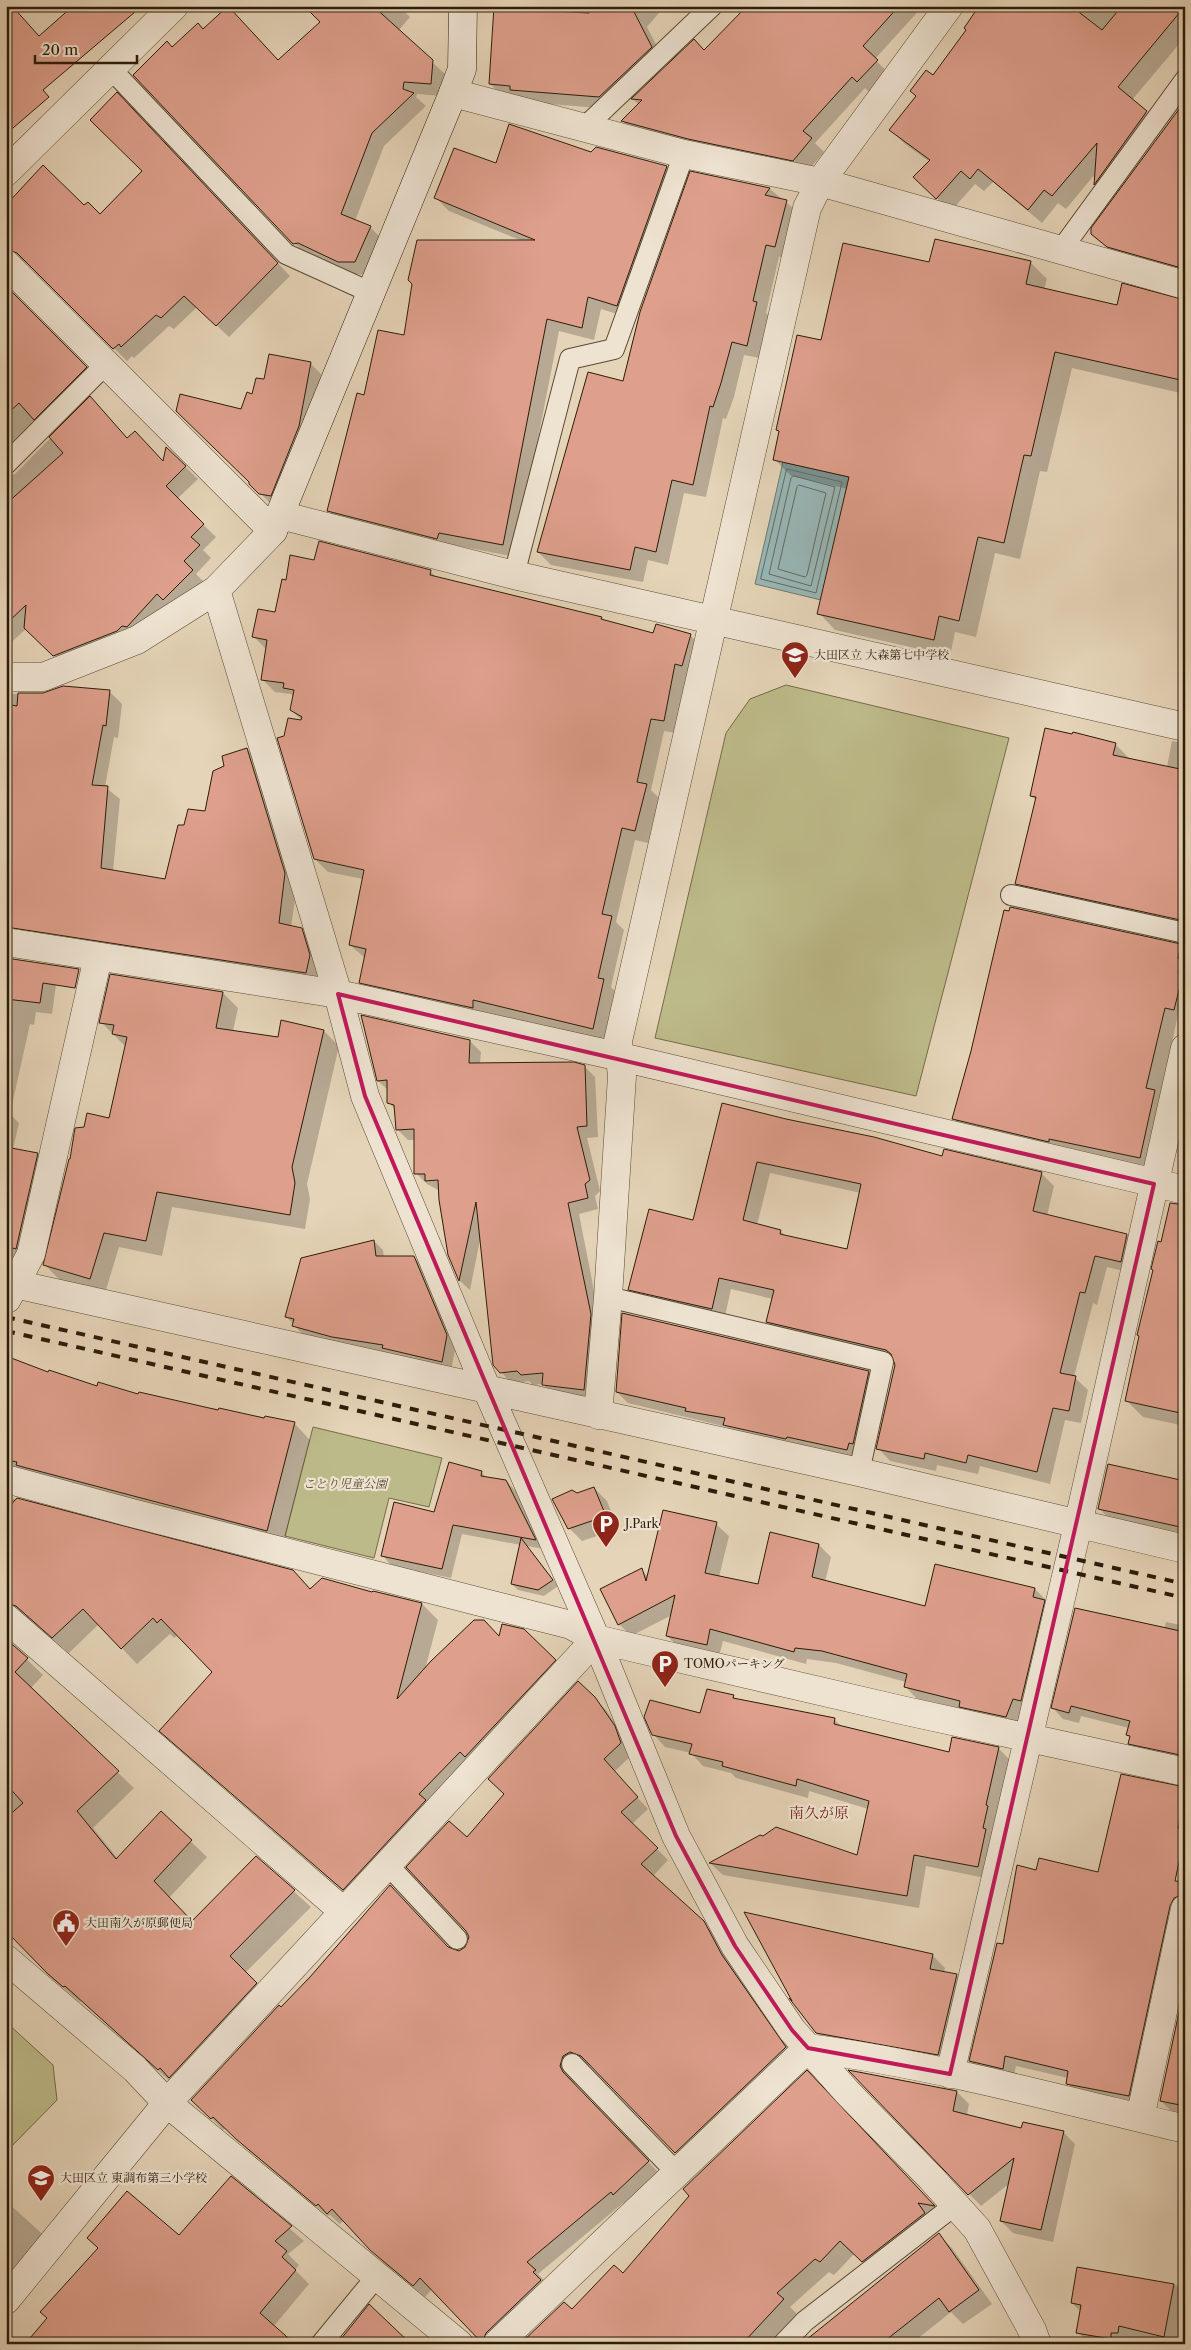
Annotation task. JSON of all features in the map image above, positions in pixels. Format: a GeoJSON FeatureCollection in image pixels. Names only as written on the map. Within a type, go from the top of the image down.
{"type":"FeatureCollection","features":[{"type":"Feature","properties":{"kind":"street"},"geometry":{"type":"LineString","coordinates":[[6,172],[174,6]]}},
{"type":"Feature","properties":{"kind":"street"},"geometry":{"type":"LineString","coordinates":[[6,677],[43,677],[137,640],[216,590],[277,523],[462,69],[463,6]]}},
{"type":"Feature","properties":{"kind":"street"},"geometry":{"type":"LineString","coordinates":[[598,1415],[622,1085],[621,1057],[618,1041],[807,208],[820,182],[949,6]]}},
{"type":"Feature","properties":{"kind":"street"},"geometry":{"type":"LineString","coordinates":[[453,92],[684,154],[820,182],[1185,285]]}},
{"type":"Feature","properties":{"kind":"street"},"geometry":{"type":"LineString","coordinates":[[6,264],[106,364],[277,523],[714,620],[1185,728]]}},
{"type":"Feature","properties":{"kind":"street"},"geometry":{"type":"LineString","coordinates":[[216,590],[338,994],[365,1096],[488,1390],[596,1639],[676,1836],[735,1946],[792,2030],[847,2092],[977,2229],[1032,2330],[1037,2344]]}},
{"type":"Feature","properties":{"kind":"street"},"geometry":{"type":"LineString","coordinates":[[6,942],[338,994],[621,1057],[1185,1190]]}},
{"type":"Feature","properties":{"kind":"street"},"geometry":{"type":"LineString","coordinates":[[98,957],[32,1254],[9,1289],[488,1390],[859,1472],[1185,1549]]}},
{"type":"Feature","properties":{"kind":"street"},"geometry":{"type":"LineString","coordinates":[[950,2074],[1078,1525],[1185,1048]]}},
{"type":"Feature","properties":{"kind":"street"},"geometry":{"type":"LineString","coordinates":[[6,1479],[141,1516],[571,1625],[596,1639],[906,1711],[1185,1772]]}},
{"type":"Feature","properties":{"kind":"street"},"geometry":{"type":"LineString","coordinates":[[6,1618],[343,1911]]}},
{"type":"Feature","properties":{"kind":"street"},"geometry":{"type":"LineString","coordinates":[[6,2300],[167,2103],[596,1639]]}},
{"type":"Feature","properties":{"kind":"street"},"geometry":{"type":"LineString","coordinates":[[1140,2118],[1185,1909]]}},
{"type":"Feature","properties":{"kind":"street"},"geometry":{"type":"LineString","coordinates":[[6,1959],[135,2069],[167,2103],[459,2344]]}},
{"type":"Feature","properties":{"kind":"street"},"geometry":{"type":"LineString","coordinates":[[808,2048],[862,2055],[1185,2129]]}},
{"type":"Feature","properties":{"kind":"street"},"geometry":{"type":"LineString","coordinates":[[497,2344],[808,2048]]}},
{"type":"Feature","properties":{"kind":"lane"},"geometry":{"type":"LineString","coordinates":[[585,127],[712,6]]}},
{"type":"Feature","properties":{"kind":"lane"},"geometry":{"type":"LineString","coordinates":[[111,68],[286,254],[372,293]]}},
{"type":"Feature","properties":{"kind":"lane"},"geometry":{"type":"LineString","coordinates":[[1061,250],[1185,80]]}},
{"type":"Feature","properties":{"kind":"lane"},"geometry":{"type":"LineString","coordinates":[[514,575],[570,359],[614,349],[684,154]]}},
{"type":"Feature","properties":{"kind":"lane"},"geometry":{"type":"LineString","coordinates":[[6,464],[106,364]]}},
{"type":"Feature","properties":{"kind":"lane"},"geometry":{"type":"LineString","coordinates":[[1012,895],[1185,933]]}},
{"type":"Feature","properties":{"kind":"lane"},"geometry":{"type":"LineString","coordinates":[[608,1297],[883,1362],[859,1472]]}},
{"type":"Feature","properties":{"kind":"lane"},"geometry":{"type":"LineString","coordinates":[[388,1864],[457,1939]]}},
{"type":"Feature","properties":{"kind":"lane"},"geometry":{"type":"LineString","coordinates":[[572,2064],[678,2173]]}},
{"type":"Feature","properties":{"kind":"lane"},"geometry":{"type":"LineString","coordinates":[[783,2344],[805,2321],[955,2205]]}},
{"type":"Feature","properties":{"kind":"lane"},"geometry":{"type":"LineString","coordinates":[[321,2344],[377,2276]]}},
{"type":"Feature","properties":{"kind":"highlighted area"},"geometry":{"type":"Polygon","coordinates":[[[338,994],[1154,1184],[950,2074],[808,2048],[792,2030],[735,1946],[676,1836],[365,1096],[338,994]]]}},
{"type":"Feature","properties":{"kind":"green space"},"geometry":{"type":"Polygon","coordinates":[[[786,685],[1009,738],[916,1096],[655,1038],[726,733],[750,699],[786,685]]]}},
{"type":"Feature","properties":{"kind":"green space","name":"ことり児童公園"},"geometry":{"type":"Polygon","coordinates":[[[313,1427],[442,1458],[429,1507],[389,1498],[374,1558],[285,1536],[313,1427]]]}},
{"type":"Feature","properties":{"kind":"green space"},"geometry":{"type":"Polygon","coordinates":[[[6,2022],[53,2065],[57,2100],[6,2152],[6,2022]]]}},
{"type":"Feature","properties":{"kind":"water"},"geometry":{"type":"Polygon","coordinates":[[[783,462],[849,477],[821,600],[755,584],[783,462]]]}},
{"type":"Feature","properties":{"kind":"building"},"geometry":{"type":"Polygon","coordinates":[[[6,6],[12,6],[39,36],[73,6],[142,6],[43,90],[49,97],[6,134],[6,6]]]}},
{"type":"Feature","properties":{"kind":"building"},"geometry":{"type":"Polygon","coordinates":[[[228,6],[278,60],[320,22],[304,6],[373,6],[433,60],[431,84],[404,82],[403,89],[414,93],[372,133],[341,214],[371,226],[355,262],[338,262],[298,243],[293,244],[133,75],[167,41],[172,47],[198,23],[203,29],[228,6]]]}},
{"type":"Feature","properties":{"kind":"building"},"geometry":{"type":"Polygon","coordinates":[[[494,6],[550,6],[550,11],[589,13],[595,6],[631,6],[652,47],[599,97],[510,90],[510,86],[489,84],[494,6]]]}},
{"type":"Feature","properties":{"kind":"building"},"geometry":{"type":"Polygon","coordinates":[[[747,6],[899,6],[863,46],[878,60],[857,82],[852,77],[803,131],[812,138],[793,161],[688,139],[621,121],[642,100],[631,99],[694,39],[704,50],[747,6]]]}},
{"type":"Feature","properties":{"kind":"building"},"geometry":{"type":"Polygon","coordinates":[[[979,6],[1071,6],[1102,30],[1122,6],[1185,6],[1118,87],[1147,111],[1094,185],[1097,143],[1052,196],[1044,190],[1028,210],[978,169],[970,179],[961,171],[936,199],[913,177],[930,160],[889,130],[916,96],[910,91],[926,70],[933,75],[966,30],[964,28],[979,6]]]}},
{"type":"Feature","properties":{"kind":"building"},"geometry":{"type":"Polygon","coordinates":[[[117,92],[278,263],[216,326],[184,296],[161,318],[156,315],[121,347],[119,344],[113,349],[17,253],[6,249],[6,205],[43,165],[84,205],[88,202],[100,214],[142,171],[90,120],[117,92]]]}},
{"type":"Feature","properties":{"kind":"building"},"geometry":{"type":"Polygon","coordinates":[[[1185,101],[1185,269],[1107,247],[1091,234],[1091,228],[1185,101]]]}},
{"type":"Feature","properties":{"kind":"building"},"geometry":{"type":"Polygon","coordinates":[[[509,124],[591,152],[596,147],[667,166],[617,306],[588,297],[582,328],[547,319],[503,545],[439,533],[437,539],[327,511],[357,393],[364,395],[378,330],[404,335],[412,284],[408,280],[417,240],[535,240],[434,198],[454,148],[496,163],[509,124]]]}},
{"type":"Feature","properties":{"kind":"building"},"geometry":{"type":"Polygon","coordinates":[[[690,171],[770,188],[765,195],[787,200],[775,247],[766,245],[753,301],[757,302],[747,346],[732,342],[713,407],[710,406],[693,485],[672,480],[656,552],[635,547],[630,570],[537,552],[588,372],[623,381],[640,312],[690,171]]]}},
{"type":"Feature","properties":{"kind":"building"},"geometry":{"type":"Polygon","coordinates":[[[935,239],[1031,261],[1026,284],[1117,305],[1122,283],[1185,300],[1185,381],[1055,352],[1031,456],[1024,455],[1004,543],[978,537],[959,621],[939,616],[934,640],[817,614],[849,477],[773,460],[779,431],[776,430],[797,335],[821,340],[843,243],[929,262],[935,239]]]}},
{"type":"Feature","properties":{"kind":"building"},"geometry":{"type":"Polygon","coordinates":[[[6,286],[87,367],[34,420],[19,403],[6,415],[6,286]]]}},
{"type":"Feature","properties":{"kind":"building"},"geometry":{"type":"Polygon","coordinates":[[[269,354],[311,362],[299,426],[271,496],[259,494],[176,411],[180,394],[241,409],[247,392],[252,394],[256,378],[264,379],[269,354]]]}},
{"type":"Feature","properties":{"kind":"building"},"geometry":{"type":"Polygon","coordinates":[[[90,396],[127,438],[135,431],[163,461],[166,447],[186,466],[166,486],[204,524],[191,537],[200,545],[184,561],[193,570],[163,600],[157,594],[127,627],[122,626],[117,631],[53,656],[24,628],[26,605],[6,624],[6,504],[63,453],[49,437],[90,396]]]}},
{"type":"Feature","properties":{"kind":"building"},"geometry":{"type":"Polygon","coordinates":[[[319,541],[431,570],[430,575],[602,617],[601,619],[653,633],[656,624],[691,634],[682,666],[675,664],[664,721],[651,719],[637,782],[647,784],[635,831],[622,828],[602,914],[612,916],[598,978],[604,979],[593,1029],[473,1000],[473,1008],[359,983],[366,949],[349,945],[364,870],[314,859],[277,738],[284,736],[288,718],[301,720],[302,717],[290,710],[294,690],[283,688],[284,683],[261,680],[267,640],[252,637],[258,609],[275,612],[282,579],[286,580],[290,555],[314,560],[319,541]]]}},
{"type":"Feature","properties":{"kind":"building"},"geometry":{"type":"Polygon","coordinates":[[[63,686],[110,690],[106,726],[103,725],[92,785],[108,786],[101,868],[165,879],[178,825],[184,825],[188,809],[205,811],[213,771],[224,766],[222,756],[247,748],[285,873],[279,923],[302,928],[310,955],[306,973],[6,927],[6,704],[17,706],[18,693],[43,693],[63,686]]]}},
{"type":"Feature","properties":{"kind":"building"},"geometry":{"type":"Polygon","coordinates":[[[1045,728],[1072,734],[1073,732],[1116,743],[1113,755],[1185,770],[1185,921],[1015,884],[1036,797],[1030,796],[1045,728]]]}},
{"type":"Feature","properties":{"kind":"building"},"geometry":{"type":"Polygon","coordinates":[[[1010,907],[1181,944],[1178,958],[1181,961],[1179,973],[1183,974],[1174,1010],[1165,1008],[1146,1088],[1155,1090],[1140,1158],[1049,1139],[1049,1142],[952,1119],[971,1051],[1004,910],[1009,911],[1010,907]]]}},
{"type":"Feature","properties":{"kind":"building"},"geometry":{"type":"Polygon","coordinates":[[[6,958],[79,969],[75,988],[43,983],[40,1003],[6,999],[6,958]]]}},
{"type":"Feature","properties":{"kind":"building"},"geometry":{"type":"Polygon","coordinates":[[[110,974],[223,992],[216,1028],[278,1037],[281,1020],[324,1030],[292,1167],[295,1183],[290,1215],[157,1192],[146,1241],[104,1233],[90,1279],[43,1265],[70,1159],[75,1128],[84,1127],[87,1113],[109,1118],[127,1037],[112,1034],[114,1025],[99,1023],[110,974]]]}},
{"type":"Feature","properties":{"kind":"building"},"geometry":{"type":"Polygon","coordinates":[[[361,1015],[470,1040],[469,1063],[574,1062],[585,1065],[587,1126],[577,1127],[590,1180],[585,1184],[588,1198],[568,1203],[591,1314],[584,1390],[542,1385],[543,1373],[521,1375],[517,1371],[500,1373],[493,1365],[476,1202],[459,1281],[448,1255],[439,1200],[438,1180],[425,1181],[425,1174],[414,1174],[414,1129],[396,1130],[394,1105],[387,1103],[387,1080],[377,1081],[361,1015]]]}},
{"type":"Feature","properties":{"kind":"building"},"geometry":{"type":"Polygon","coordinates":[[[722,1103],[786,1119],[874,1137],[942,1156],[944,1149],[1042,1172],[1033,1211],[1127,1234],[1121,1262],[1095,1256],[1085,1293],[1080,1292],[1060,1373],[1076,1376],[1069,1411],[1053,1408],[1037,1472],[968,1455],[966,1463],[925,1453],[924,1459],[876,1449],[895,1365],[891,1354],[886,1350],[766,1322],[774,1290],[719,1278],[712,1309],[628,1290],[649,1209],[693,1220],[722,1103]],[[757,1162],[743,1220],[781,1230],[780,1234],[847,1249],[861,1184],[757,1162]]]}},
{"type":"Feature","properties":{"kind":"building"},"geometry":{"type":"Polygon","coordinates":[[[6,1147],[38,1153],[16,1249],[6,1246],[6,1147]]]}},
{"type":"Feature","properties":{"kind":"building"},"geometry":{"type":"Polygon","coordinates":[[[1170,1203],[1185,1205],[1185,1414],[1125,1401],[1139,1336],[1137,1335],[1153,1270],[1151,1269],[1158,1241],[1161,1242],[1170,1203]]]}},
{"type":"Feature","properties":{"kind":"building"},"geometry":{"type":"Polygon","coordinates":[[[374,1240],[376,1256],[414,1256],[447,1335],[442,1362],[382,1348],[383,1345],[332,1337],[292,1326],[294,1319],[285,1317],[301,1258],[374,1240]]]}},
{"type":"Feature","properties":{"kind":"building"},"geometry":{"type":"Polygon","coordinates":[[[622,1313],[869,1371],[853,1444],[849,1443],[847,1450],[787,1437],[786,1439],[723,1425],[725,1418],[685,1411],[686,1408],[616,1392],[622,1313]]]}},
{"type":"Feature","properties":{"kind":"building"},"geometry":{"type":"Polygon","coordinates":[[[6,1356],[48,1372],[49,1370],[97,1386],[98,1382],[138,1394],[139,1392],[218,1410],[219,1408],[264,1418],[265,1416],[295,1422],[267,1531],[23,1467],[16,1465],[17,1462],[6,1460],[6,1356]]]}},
{"type":"Feature","properties":{"kind":"building"},"geometry":{"type":"Polygon","coordinates":[[[449,1462],[482,1471],[481,1476],[506,1480],[536,1540],[453,1525],[442,1569],[381,1556],[394,1502],[434,1512],[449,1462]]]}},
{"type":"Feature","properties":{"kind":"building"},"geometry":{"type":"Polygon","coordinates":[[[1108,1464],[1185,1481],[1185,1528],[1098,1509],[1108,1464]]]}},
{"type":"Feature","properties":{"kind":"building"},"geometry":{"type":"Polygon","coordinates":[[[594,1487],[606,1516],[568,1529],[552,1499],[572,1490],[577,1493],[594,1487]]]}},
{"type":"Feature","properties":{"kind":"building"},"geometry":{"type":"Polygon","coordinates":[[[17,1498],[293,1570],[310,1589],[322,1578],[422,1603],[397,1699],[431,1661],[474,1620],[484,1620],[499,1636],[502,1624],[524,1629],[556,1660],[465,1757],[460,1752],[419,1794],[426,1800],[343,1890],[159,1731],[212,1672],[161,1619],[157,1623],[153,1618],[121,1649],[83,1609],[52,1638],[16,1606],[6,1603],[6,1510],[17,1498]]]}},
{"type":"Feature","properties":{"kind":"building"},"geometry":{"type":"Polygon","coordinates":[[[663,1510],[717,1522],[705,1573],[758,1584],[770,1532],[819,1544],[812,1577],[925,1606],[935,1564],[1035,1588],[1033,1597],[1045,1600],[1021,1701],[1013,1699],[1006,1717],[959,1707],[960,1701],[904,1687],[907,1674],[822,1651],[795,1648],[794,1652],[710,1629],[707,1645],[666,1636],[675,1595],[618,1625],[600,1589],[642,1568],[646,1581],[663,1510]]]}},
{"type":"Feature","properties":{"kind":"building"},"geometry":{"type":"Polygon","coordinates":[[[521,1538],[553,1580],[538,1590],[511,1584],[521,1538]]]}},
{"type":"Feature","properties":{"kind":"building"},"geometry":{"type":"Polygon","coordinates":[[[1075,1608],[1185,1632],[1185,1756],[1128,1744],[1130,1736],[1126,1735],[1130,1721],[1071,1706],[1069,1713],[1051,1708],[1075,1608]]]}},
{"type":"Feature","properties":{"kind":"building"},"geometry":{"type":"Polygon","coordinates":[[[6,1639],[28,1658],[15,1672],[119,1771],[77,1811],[116,1859],[161,1811],[192,1840],[154,1881],[192,1921],[256,1856],[295,1890],[230,1956],[257,1983],[169,2078],[160,2068],[158,2070],[65,1986],[63,1987],[47,1973],[6,1931],[6,1818],[23,1803],[6,1784],[6,1639]]]}},
{"type":"Feature","properties":{"kind":"building"},"geometry":{"type":"Polygon","coordinates":[[[578,1681],[595,1697],[615,1726],[621,1743],[604,1759],[638,1797],[621,1812],[658,1848],[641,1864],[704,1921],[722,1955],[786,2047],[675,2153],[581,2056],[570,2052],[563,2056],[560,2066],[563,2072],[649,2161],[613,2195],[611,2192],[527,2262],[536,2270],[533,2272],[541,2280],[486,2333],[482,2343],[420,2278],[413,2286],[370,2250],[332,2209],[327,2214],[318,2204],[316,2206],[236,2139],[213,2117],[211,2119],[191,2100],[279,2005],[281,2007],[310,1977],[390,1885],[448,1947],[459,1951],[465,1947],[469,1937],[466,1931],[406,1867],[449,1821],[467,1837],[504,1794],[488,1779],[578,1681]]]}},
{"type":"Feature","properties":{"kind":"building"},"geometry":{"type":"Polygon","coordinates":[[[707,1689],[734,1695],[733,1698],[835,1718],[834,1724],[949,1752],[952,1737],[999,1747],[986,1805],[988,1806],[983,1828],[986,1829],[978,1867],[914,1855],[907,1896],[709,1863],[760,1835],[763,1836],[776,1827],[857,1855],[869,1801],[797,1779],[796,1786],[722,1766],[723,1762],[689,1754],[692,1744],[652,1735],[644,1717],[650,1700],[700,1713],[707,1689]]]}},
{"type":"Feature","properties":{"kind":"building"},"geometry":{"type":"Polygon","coordinates":[[[1121,1774],[1185,1787],[1185,1799],[1178,1828],[1185,1833],[1175,1881],[1185,1882],[1185,1894],[1174,1898],[1170,1906],[1129,2096],[1066,2084],[1068,2071],[1005,2056],[1003,2069],[969,2061],[997,1943],[1003,1944],[1017,1865],[1036,1870],[1039,1858],[1098,1872],[1121,1774]]]}},
{"type":"Feature","properties":{"kind":"building"},"geometry":{"type":"Polygon","coordinates":[[[744,1912],[933,1954],[930,1969],[957,1974],[938,2055],[816,2033],[789,1998],[792,2001],[744,1912]]]}},
{"type":"Feature","properties":{"kind":"building"},"geometry":{"type":"Polygon","coordinates":[[[1185,1984],[1185,2106],[1160,2101],[1185,1984]]]}},
{"type":"Feature","properties":{"kind":"building"},"geometry":{"type":"Polygon","coordinates":[[[807,2070],[935,2206],[918,2203],[925,2213],[862,2262],[840,2241],[820,2262],[815,2259],[777,2293],[784,2299],[742,2344],[520,2344],[564,2302],[572,2309],[614,2265],[623,2273],[689,2196],[683,2189],[807,2070]]]}},
{"type":"Feature","properties":{"kind":"building"},"geometry":{"type":"Polygon","coordinates":[[[848,2070],[957,2091],[953,2111],[1021,2128],[1023,2122],[1064,2131],[1041,2230],[1000,2221],[1014,2158],[968,2195],[848,2070]]]}},
{"type":"Feature","properties":{"kind":"building"},"geometry":{"type":"Polygon","coordinates":[[[231,2176],[292,2226],[275,2241],[287,2251],[282,2257],[296,2270],[260,2313],[295,2344],[25,2344],[47,2318],[40,2312],[98,2248],[87,2238],[127,2191],[179,2235],[231,2176]]]}},
{"type":"Feature","properties":{"kind":"building"},"geometry":{"type":"Polygon","coordinates":[[[939,2233],[979,2290],[949,2312],[939,2298],[881,2344],[801,2344],[939,2233]]]}},
{"type":"Feature","properties":{"kind":"building"},"geometry":{"type":"Polygon","coordinates":[[[1077,2267],[1174,2284],[1164,2337],[1119,2326],[1118,2333],[1111,2333],[1111,2339],[1076,2333],[1081,2305],[1071,2303],[1077,2267]]]}},
{"type":"Feature","properties":{"kind":"building"},"geometry":{"type":"Polygon","coordinates":[[[369,2304],[411,2344],[337,2344],[369,2304]]]}},
{"type":"Feature","properties":{"kind":"railway"},"geometry":{"type":"LineString","coordinates":[[6,1317],[1185,1584]]}},
{"type":"Feature","properties":{"kind":"railway"},"geometry":{"type":"LineString","coordinates":[[6,1331],[1185,1598]]}},
{"type":"Feature","properties":{"kind":"place","name":"大田区立 大森第七中学校"},"geometry":{"type":"Point","coordinates":[795,679]}},
{"type":"Feature","properties":{"kind":"place","name":"J.Park"},"geometry":{"type":"Point","coordinates":[606,1548]}},
{"type":"Feature","properties":{"kind":"place","name":"TOMOパーキング"},"geometry":{"type":"Point","coordinates":[665,1688]}},
{"type":"Feature","properties":{"kind":"place","name":"大田南久が原郵便局"},"geometry":{"type":"Point","coordinates":[66,1947]}},
{"type":"Feature","properties":{"kind":"place","name":"大田区立 東調布第三小学校"},"geometry":{"type":"Point","coordinates":[41,2202]}},
{"type":"Feature","properties":{"kind":"district","name":"南久が原"},"geometry":{"type":"Point","coordinates":[819,1813]}}]}
